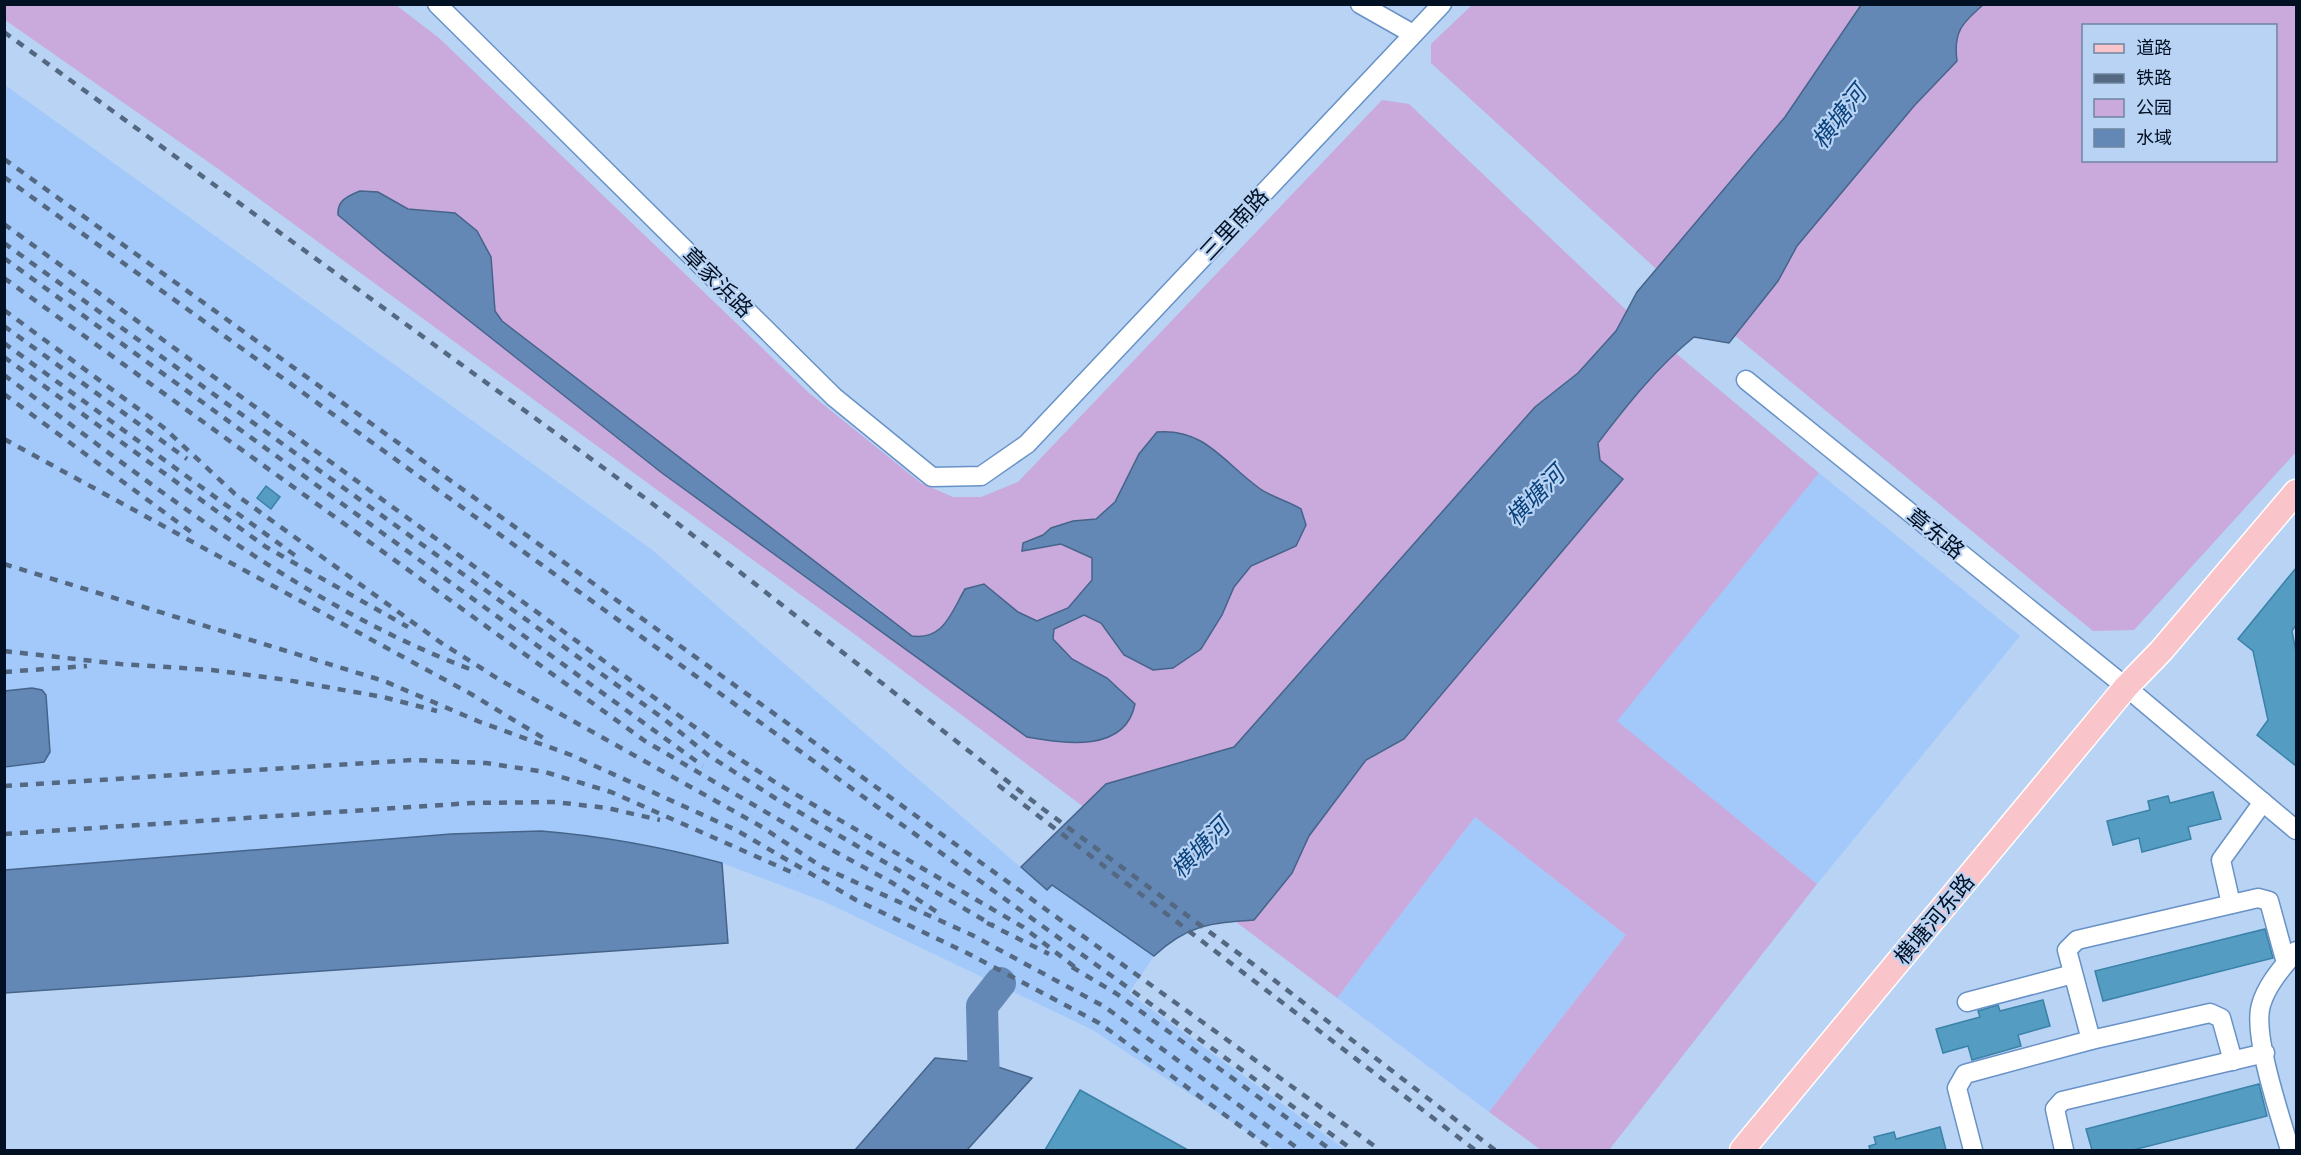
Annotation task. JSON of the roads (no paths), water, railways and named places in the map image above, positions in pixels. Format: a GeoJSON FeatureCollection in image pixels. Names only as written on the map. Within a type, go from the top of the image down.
{"type":"FeatureCollection","features":[{"type":"Feature","properties":{"kind":"main road","name":"横塘河东路"},"geometry":{"type":"LineString","coordinates":[[2126,687],[2150,642],[2296,471]]}},
{"type":"Feature","properties":{"kind":"main road","name":"横塘河东路"},"geometry":{"type":"LineString","coordinates":[[1742,1150],[2126,687],[2161,651],[2296,492]]}},
{"type":"Feature","properties":{"kind":"street","name":"章家浜路"},"geometry":{"type":"LineString","coordinates":[[437,4],[834,397],[932,477],[981,476],[1027,444]]}},
{"type":"Feature","properties":{"kind":"street"},"geometry":{"type":"LineString","coordinates":[[1360,4],[1413,34]]}},
{"type":"Feature","properties":{"kind":"street","name":"三里南路"},"geometry":{"type":"LineString","coordinates":[[1027,444],[1442,4]]}},
{"type":"Feature","properties":{"kind":"street","name":"章东路"},"geometry":{"type":"LineString","coordinates":[[1746,380],[2126,687],[2296,830]]}},
{"type":"Feature","properties":{"kind":"street"},"geometry":{"type":"LineString","coordinates":[[2231,904],[2221,860],[2264,802]]}},
{"type":"Feature","properties":{"kind":"street"},"geometry":{"type":"LineString","coordinates":[[2091,1040],[2067,950],[2077,940],[2258,898],[2269,901],[2291,957],[2274,979],[2260,1006],[2259,1032],[2289,1150]]}},
{"type":"Feature","properties":{"kind":"street"},"geometry":{"type":"LineString","coordinates":[[1967,1002],[2073,974]]}},
{"type":"Feature","properties":{"kind":"street"},"geometry":{"type":"LineString","coordinates":[[1972,1150],[1957,1088],[1965,1074],[2091,1040],[2210,1014],[2221,1018],[2233,1061]]}},
{"type":"Feature","properties":{"kind":"street"},"geometry":{"type":"LineString","coordinates":[[2064,1150],[2055,1109],[2062,1101],[2265,1053]]}},
{"type":"Feature","properties":{"kind":"water"},"geometry":{"type":"Polygon","coordinates":[[[1861,5],[1983,5],[1964,23],[1958,35],[1957,61],[1914,106],[1797,246],[1778,281],[1729,343],[1694,337],[1655,374],[1620,415],[1598,443],[1600,460],[1623,479],[1404,739],[1366,760],[1309,836],[1292,873],[1254,920],[1200,928],[1177,938],[1154,956],[1052,885],[1047,890],[1021,867],[1106,784],[1234,747],[1535,407],[1578,373],[1616,331],[1637,292],[1785,117],[1861,5]]]}},
{"type":"Feature","properties":{"kind":"water"},"geometry":{"type":"Polygon","coordinates":[[[360,191],[378,192],[408,209],[455,213],[477,231],[491,257],[495,311],[502,321],[912,636],[932,634],[939,629],[951,615],[965,589],[984,584],[1018,612],[1037,621],[1068,608],[1092,580],[1092,558],[1061,544],[1022,551],[1023,543],[1043,535],[1051,528],[1073,521],[1096,519],[1115,502],[1139,454],[1157,432],[1174,432],[1201,441],[1263,491],[1301,509],[1306,525],[1296,546],[1251,566],[1234,587],[1222,615],[1201,649],[1173,668],[1153,670],[1124,655],[1101,623],[1084,615],[1054,629],[1053,639],[1072,659],[1107,678],[1135,704],[1129,720],[1119,731],[1106,738],[1091,742],[1074,742],[1027,737],[662,473],[381,251],[338,215],[341,202],[360,191]]]}},
{"type":"Feature","properties":{"kind":"water"},"geometry":{"type":"Polygon","coordinates":[[[32,688],[42,690],[46,695],[50,752],[44,762],[5,767],[5,691],[32,688]]]}},
{"type":"Feature","properties":{"kind":"water"},"geometry":{"type":"Polygon","coordinates":[[[541,831],[632,843],[722,863],[728,943],[5,993],[5,870],[451,834],[541,831]]]}},
{"type":"Feature","properties":{"kind":"water"},"geometry":{"type":"Polygon","coordinates":[[[935,1058],[986,1063],[1032,1078],[967,1150],[855,1150],[935,1058]]]}},
{"type":"Feature","properties":{"kind":"waterway","name":"横塘河"},"geometry":{"type":"LineString","coordinates":[[926,1150],[984,1088],[982,1006],[1000,983]]}},
{"type":"Feature","properties":{"kind":"railway"},"geometry":{"type":"LineString","coordinates":[[4,32],[649,501],[1043,809],[1261,970],[1495,1150]]}},
{"type":"Feature","properties":{"kind":"railway"},"geometry":{"type":"LineString","coordinates":[[4,159],[1380,1150]]}},
{"type":"Feature","properties":{"kind":"railway"},"geometry":{"type":"LineString","coordinates":[[4,177],[1353,1150]]}},
{"type":"Feature","properties":{"kind":"railway"},"geometry":{"type":"LineString","coordinates":[[4,224],[729,752],[778,784],[1023,927],[1080,971]]}},
{"type":"Feature","properties":{"kind":"railway"},"geometry":{"type":"LineString","coordinates":[[4,243],[664,719],[708,755],[775,798],[994,926]]}},
{"type":"Feature","properties":{"kind":"railway"},"geometry":{"type":"LineString","coordinates":[[4,258],[703,766]]}},
{"type":"Feature","properties":{"kind":"railway"},"geometry":{"type":"LineString","coordinates":[[4,278],[645,741],[810,838],[891,882],[937,912]]}},
{"type":"Feature","properties":{"kind":"railway"},"geometry":{"type":"LineString","coordinates":[[4,310],[163,427],[235,494],[440,642],[500,680],[762,827],[822,867],[972,935],[1105,1007],[1300,1150]]}},
{"type":"Feature","properties":{"kind":"railway"},"geometry":{"type":"LineString","coordinates":[[4,326],[187,459]]}},
{"type":"Feature","properties":{"kind":"railway"},"geometry":{"type":"LineString","coordinates":[[4,343],[300,559]]}},
{"type":"Feature","properties":{"kind":"railway"},"geometry":{"type":"LineString","coordinates":[[4,357],[266,547],[408,627]]}},
{"type":"Feature","properties":{"kind":"railway"},"geometry":{"type":"LineString","coordinates":[[4,375],[173,500],[288,577],[410,644],[475,671]]}},
{"type":"Feature","properties":{"kind":"railway"},"geometry":{"type":"LineString","coordinates":[[4,394],[195,535]]}},
{"type":"Feature","properties":{"kind":"railway"},"geometry":{"type":"LineString","coordinates":[[4,439],[471,694],[545,739]]}},
{"type":"Feature","properties":{"kind":"railway"},"geometry":{"type":"LineString","coordinates":[[4,564],[384,681],[480,722],[571,755],[736,830],[856,900],[967,953],[1099,1023],[1273,1150]]}},
{"type":"Feature","properties":{"kind":"railway"},"geometry":{"type":"LineString","coordinates":[[4,651],[120,664],[212,670],[287,680],[383,697],[437,711]]}},
{"type":"Feature","properties":{"kind":"railway"},"geometry":{"type":"LineString","coordinates":[[4,672],[87,666]]}},
{"type":"Feature","properties":{"kind":"railway"},"geometry":{"type":"LineString","coordinates":[[4,786],[413,760],[486,763],[545,772],[611,792],[798,875]]}},
{"type":"Feature","properties":{"kind":"railway"},"geometry":{"type":"LineString","coordinates":[[998,785],[1475,1150]]}},
{"type":"Feature","properties":{"kind":"railway"},"geometry":{"type":"LineString","coordinates":[[4,834],[472,803],[555,802],[607,808],[660,820]]}},
{"type":"Feature","properties":{"kind":"railway"},"geometry":{"type":"LineString","coordinates":[[987,923],[1049,954]]}},
{"type":"Feature","properties":{"kind":"railway"},"geometry":{"type":"LineString","coordinates":[[1072,967],[1117,994],[1331,1150]]}}]}
